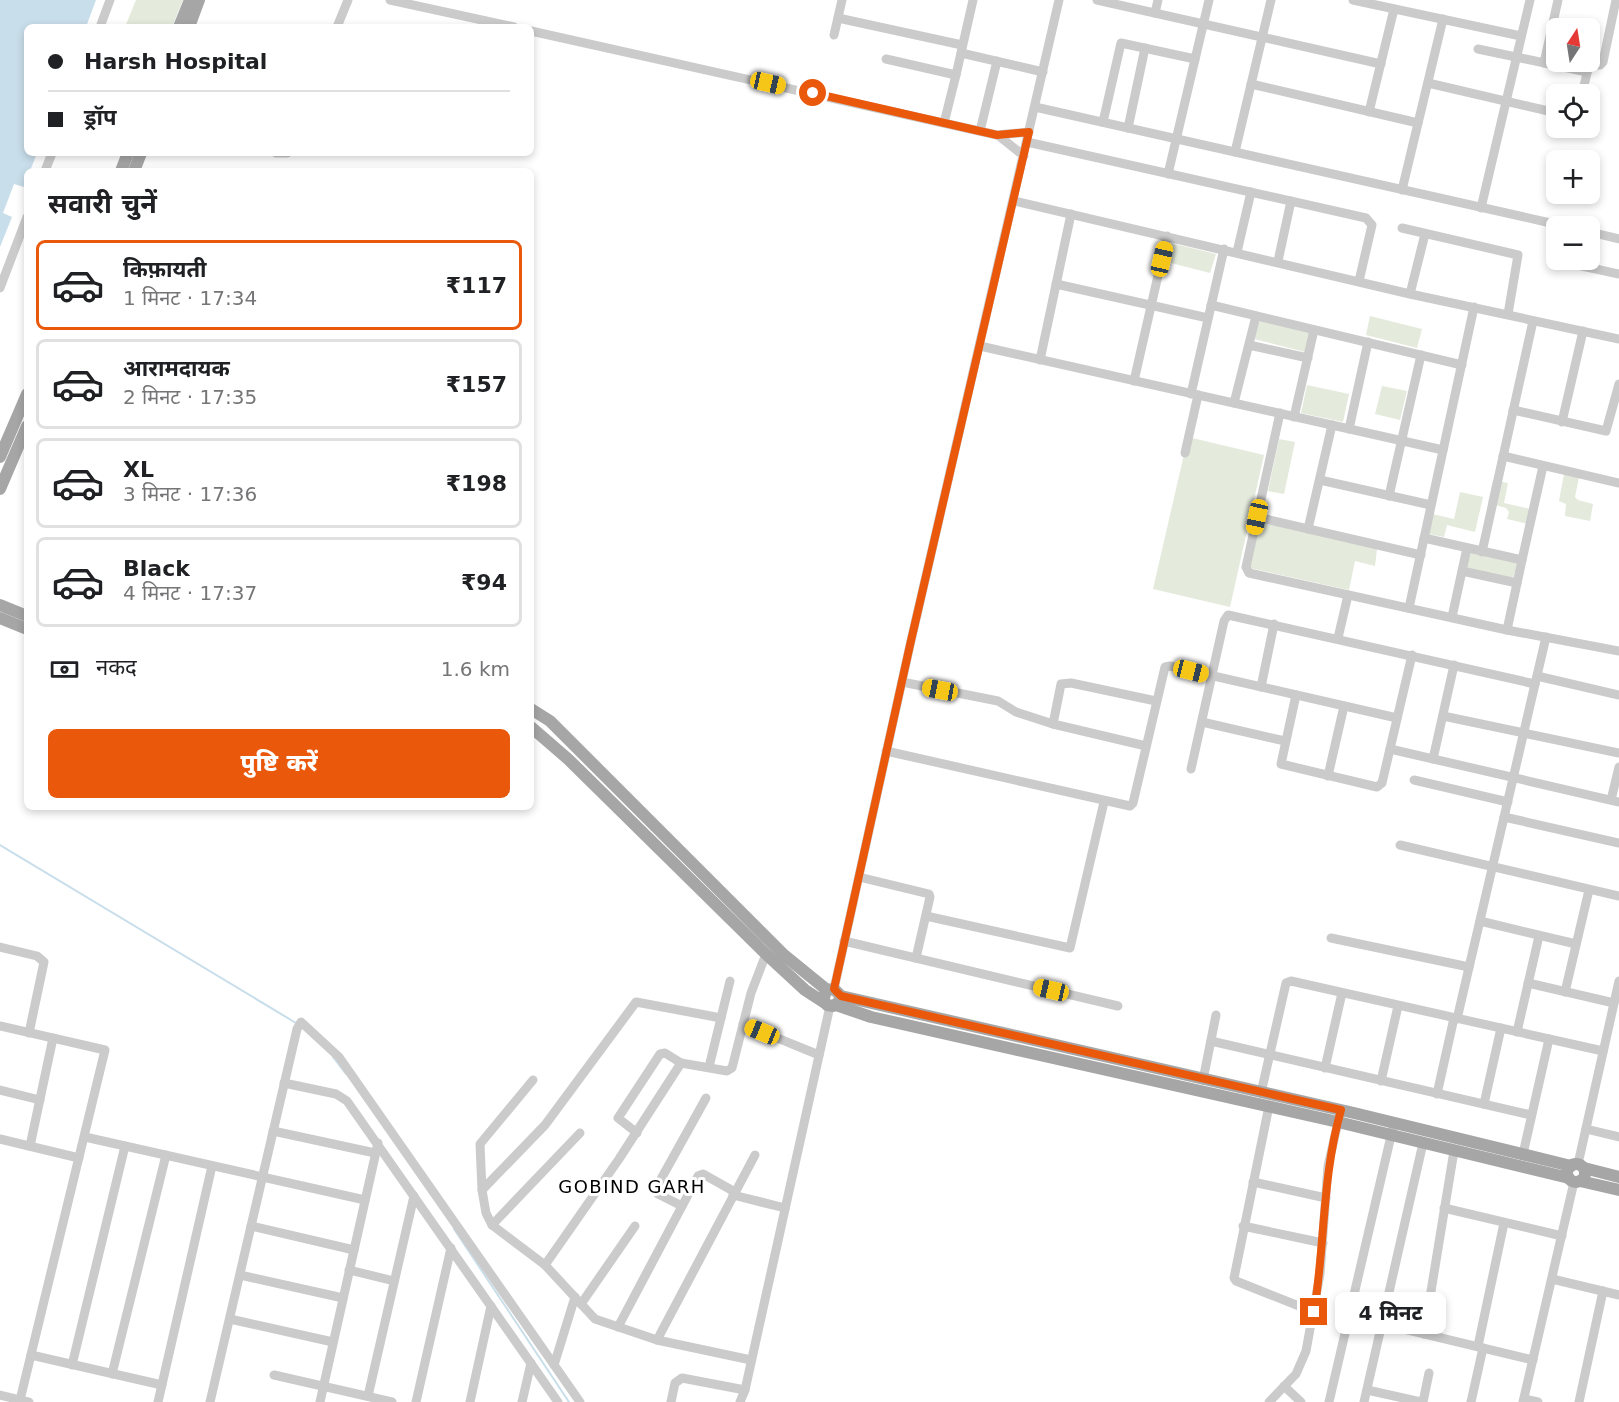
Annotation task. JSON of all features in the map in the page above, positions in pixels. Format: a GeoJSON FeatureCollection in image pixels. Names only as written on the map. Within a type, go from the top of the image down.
{"type":"FeatureCollection","features":[{"type":"Feature","properties":{"kind":"main road"},"geometry":{"type":"LineString","coordinates":[[180,24],[190,0]]}},
{"type":"Feature","properties":{"kind":"main road"},"geometry":{"type":"LineString","coordinates":[[190,24],[199,0]]}},
{"type":"Feature","properties":{"kind":"main road"},"geometry":{"type":"LineString","coordinates":[[0,457],[24,401]]}},
{"type":"Feature","properties":{"kind":"main road"},"geometry":{"type":"LineString","coordinates":[[0,489],[24,433]]}},
{"type":"Feature","properties":{"kind":"main road"},"geometry":{"type":"LineString","coordinates":[[0,605],[24,615]]}},
{"type":"Feature","properties":{"kind":"main road"},"geometry":{"type":"LineString","coordinates":[[0,618],[24,628]]}},
{"type":"Feature","properties":{"kind":"main road"},"geometry":{"type":"LineString","coordinates":[[534,711],[550,721],[784,955],[832,998],[871,1017],[1269,1106],[1339,1116]]}},
{"type":"Feature","properties":{"kind":"main road"},"geometry":{"type":"LineString","coordinates":[[534,729],[547,738],[805,990],[832,998],[1261,1093],[1392,1129],[1523,1154],[1619,1190]]}},
{"type":"Feature","properties":{"kind":"main road"},"geometry":{"type":"LineString","coordinates":[[1392,1129],[1423,1143],[1454,1151],[1576,1173],[1619,1177]]}},
{"type":"Feature","properties":{"kind":"street"},"geometry":{"type":"LineString","coordinates":[[101,24],[110,0]]}},
{"type":"Feature","properties":{"kind":"street"},"geometry":{"type":"LineString","coordinates":[[338,24],[348,0]]}},
{"type":"Feature","properties":{"kind":"street"},"geometry":{"type":"LineString","coordinates":[[390,0],[500,24]]}},
{"type":"Feature","properties":{"kind":"street"},"geometry":{"type":"LineString","coordinates":[[834,35],[842,0]]}},
{"type":"Feature","properties":{"kind":"street"},"geometry":{"type":"LineString","coordinates":[[944,123],[973,0]]}},
{"type":"Feature","properties":{"kind":"street"},"geometry":{"type":"LineString","coordinates":[[740,1402],[745,1390],[886,751],[1059,0]]}},
{"type":"Feature","properties":{"kind":"street"},"geometry":{"type":"LineString","coordinates":[[1097,0],[1381,64]]}},
{"type":"Feature","properties":{"kind":"street"},"geometry":{"type":"LineString","coordinates":[[1155,13],[1158,0]]}},
{"type":"Feature","properties":{"kind":"street"},"geometry":{"type":"LineString","coordinates":[[1168,174],[1209,0]]}},
{"type":"Feature","properties":{"kind":"street"},"geometry":{"type":"LineString","coordinates":[[1235,152],[1271,0]]}},
{"type":"Feature","properties":{"kind":"street"},"geometry":{"type":"LineString","coordinates":[[1353,0],[1521,36]]}},
{"type":"Feature","properties":{"kind":"street"},"geometry":{"type":"LineString","coordinates":[[1481,208],[1530,0]]}},
{"type":"Feature","properties":{"kind":"street"},"geometry":{"type":"LineString","coordinates":[[1478,49],[1544,63],[1558,0]]}},
{"type":"Feature","properties":{"kind":"street"},"geometry":{"type":"LineString","coordinates":[[1600,64],[1602,64],[1614,1]]}},
{"type":"Feature","properties":{"kind":"street"},"geometry":{"type":"LineString","coordinates":[[1369,112],[1394,9]]}},
{"type":"Feature","properties":{"kind":"street"},"geometry":{"type":"LineString","coordinates":[[838,18],[1043,72]]}},
{"type":"Feature","properties":{"kind":"street"},"geometry":{"type":"LineString","coordinates":[[1402,190],[1443,19]]}},
{"type":"Feature","properties":{"kind":"street"},"geometry":{"type":"LineString","coordinates":[[534,32],[997,135],[1028,137],[1168,174],[1371,221],[1359,281]]}},
{"type":"Feature","properties":{"kind":"street"},"geometry":{"type":"LineString","coordinates":[[1103,122],[1121,43],[1195,59]]}},
{"type":"Feature","properties":{"kind":"street"},"geometry":{"type":"LineString","coordinates":[[1128,128],[1145,48]]}},
{"type":"Feature","properties":{"kind":"street"},"geometry":{"type":"LineString","coordinates":[[886,59],[956,75]]}},
{"type":"Feature","properties":{"kind":"street"},"geometry":{"type":"LineString","coordinates":[[980,131],[997,61]]}},
{"type":"Feature","properties":{"kind":"street"},"geometry":{"type":"LineString","coordinates":[[1584,84],[1587,72]]}},
{"type":"Feature","properties":{"kind":"street"},"geometry":{"type":"LineString","coordinates":[[1428,83],[1546,110]]}},
{"type":"Feature","properties":{"kind":"street"},"geometry":{"type":"LineString","coordinates":[[1251,84],[1418,123]]}},
{"type":"Feature","properties":{"kind":"street"},"geometry":{"type":"LineString","coordinates":[[1035,107],[1546,222]]}},
{"type":"Feature","properties":{"kind":"street"},"geometry":{"type":"LineString","coordinates":[[997,135],[1024,156]]}},
{"type":"Feature","properties":{"kind":"street"},"geometry":{"type":"LineString","coordinates":[[1237,252],[1251,192]]}},
{"type":"Feature","properties":{"kind":"street"},"geometry":{"type":"LineString","coordinates":[[1014,201],[1278,261],[1410,294],[1619,339]]}},
{"type":"Feature","properties":{"kind":"street"},"geometry":{"type":"LineString","coordinates":[[1278,261],[1291,201]]}},
{"type":"Feature","properties":{"kind":"street"},"geometry":{"type":"LineString","coordinates":[[1040,360],[1071,214]]}},
{"type":"Feature","properties":{"kind":"street"},"geometry":{"type":"LineString","coordinates":[[0,288],[24,225]]}},
{"type":"Feature","properties":{"kind":"street"},"geometry":{"type":"LineString","coordinates":[[1402,228],[1518,255],[1508,314]]}},
{"type":"Feature","properties":{"kind":"street"},"geometry":{"type":"LineString","coordinates":[[1410,294],[1425,234]]}},
{"type":"Feature","properties":{"kind":"street"},"geometry":{"type":"LineString","coordinates":[[1600,234],[1619,239]]}},
{"type":"Feature","properties":{"kind":"street"},"geometry":{"type":"LineString","coordinates":[[1134,381],[1167,236]]}},
{"type":"Feature","properties":{"kind":"street"},"geometry":{"type":"LineString","coordinates":[[1185,453],[1208,318],[1224,249]]}},
{"type":"Feature","properties":{"kind":"street"},"geometry":{"type":"LineString","coordinates":[[1600,270],[1619,274]]}},
{"type":"Feature","properties":{"kind":"street"},"geometry":{"type":"LineString","coordinates":[[1056,284],[1208,318]]}},
{"type":"Feature","properties":{"kind":"street"},"geometry":{"type":"LineString","coordinates":[[1211,305],[1462,365]]}},
{"type":"Feature","properties":{"kind":"street"},"geometry":{"type":"LineString","coordinates":[[1409,608],[1474,307]]}},
{"type":"Feature","properties":{"kind":"street"},"geometry":{"type":"LineString","coordinates":[[1234,403],[1256,316]]}},
{"type":"Feature","properties":{"kind":"street"},"geometry":{"type":"LineString","coordinates":[[1482,552],[1533,321]]}},
{"type":"Feature","properties":{"kind":"street"},"geometry":{"type":"LineString","coordinates":[[1294,417],[1314,330]]}},
{"type":"Feature","properties":{"kind":"street"},"geometry":{"type":"LineString","coordinates":[[1562,422],[1583,331]]}},
{"type":"Feature","properties":{"kind":"street"},"geometry":{"type":"LineString","coordinates":[[1349,429],[1368,342]]}},
{"type":"Feature","properties":{"kind":"street"},"geometry":{"type":"LineString","coordinates":[[1249,345],[1308,358]]}},
{"type":"Feature","properties":{"kind":"street"},"geometry":{"type":"LineString","coordinates":[[980,346],[1443,450]]}},
{"type":"Feature","properties":{"kind":"street"},"geometry":{"type":"LineString","coordinates":[[1389,496],[1421,355]]}},
{"type":"Feature","properties":{"kind":"street"},"geometry":{"type":"LineString","coordinates":[[1513,410],[1606,431],[1619,384]]}},
{"type":"Feature","properties":{"kind":"street"},"geometry":{"type":"LineString","coordinates":[[1280,413],[1246,567],[1249,573],[1508,630],[1619,651]]}},
{"type":"Feature","properties":{"kind":"street"},"geometry":{"type":"LineString","coordinates":[[1308,529],[1332,425]]}},
{"type":"Feature","properties":{"kind":"street"},"geometry":{"type":"LineString","coordinates":[[1503,456],[1619,483]]}},
{"type":"Feature","properties":{"kind":"street"},"geometry":{"type":"LineString","coordinates":[[1508,630],[1543,466]]}},
{"type":"Feature","properties":{"kind":"street"},"geometry":{"type":"LineString","coordinates":[[1320,480],[1431,505]]}},
{"type":"Feature","properties":{"kind":"street"},"geometry":{"type":"LineString","coordinates":[[1257,517],[1421,555]]}},
{"type":"Feature","properties":{"kind":"street"},"geometry":{"type":"LineString","coordinates":[[1424,538],[1522,560]]}},
{"type":"Feature","properties":{"kind":"street"},"geometry":{"type":"LineString","coordinates":[[1452,617],[1467,548]]}},
{"type":"Feature","properties":{"kind":"street"},"geometry":{"type":"LineString","coordinates":[[1462,571],[1517,583]]}},
{"type":"Feature","properties":{"kind":"street"},"geometry":{"type":"LineString","coordinates":[[1338,638],[1348,595]]}},
{"type":"Feature","properties":{"kind":"street"},"geometry":{"type":"LineString","coordinates":[[1191,769],[1224,621],[1228,615],[1454,665],[1619,695]]}},
{"type":"Feature","properties":{"kind":"street"},"geometry":{"type":"LineString","coordinates":[[1261,687],[1274,624]]}},
{"type":"Feature","properties":{"kind":"street"},"geometry":{"type":"LineString","coordinates":[[1437,1094],[1546,637]]}},
{"type":"Feature","properties":{"kind":"street"},"geometry":{"type":"LineString","coordinates":[[1296,695],[1281,762],[1283,766],[1377,787],[1382,783],[1412,655]]}},
{"type":"Feature","properties":{"kind":"street"},"geometry":{"type":"LineString","coordinates":[[1433,759],[1454,665]]}},
{"type":"Feature","properties":{"kind":"street"},"geometry":{"type":"LineString","coordinates":[[886,751],[1130,807],[1133,803],[1165,667],[1170,666],[1397,718]]}},
{"type":"Feature","properties":{"kind":"street"},"geometry":{"type":"LineString","coordinates":[[902,682],[998,701],[1016,712],[1053,724],[1146,746]]}},
{"type":"Feature","properties":{"kind":"street"},"geometry":{"type":"LineString","coordinates":[[1053,724],[1061,684],[1065,682],[1156,700]]}},
{"type":"Feature","properties":{"kind":"street"},"geometry":{"type":"LineString","coordinates":[[1328,776],[1344,706]]}},
{"type":"Feature","properties":{"kind":"street"},"geometry":{"type":"LineString","coordinates":[[1443,716],[1619,753]]}},
{"type":"Feature","properties":{"kind":"street"},"geometry":{"type":"LineString","coordinates":[[1202,722],[1285,741]]}},
{"type":"Feature","properties":{"kind":"street"},"geometry":{"type":"LineString","coordinates":[[1390,749],[1615,801],[1619,767]]}},
{"type":"Feature","properties":{"kind":"street"},"geometry":{"type":"LineString","coordinates":[[1414,780],[1508,802]]}},
{"type":"Feature","properties":{"kind":"street"},"geometry":{"type":"LineString","coordinates":[[926,916],[1070,948],[1104,802]]}},
{"type":"Feature","properties":{"kind":"street"},"geometry":{"type":"LineString","coordinates":[[1504,817],[1619,843]]}},
{"type":"Feature","properties":{"kind":"street"},"geometry":{"type":"LineString","coordinates":[[1400,845],[1619,896]]}},
{"type":"Feature","properties":{"kind":"street"},"geometry":{"type":"LineString","coordinates":[[859,877],[929,894],[916,958]]}},
{"type":"Feature","properties":{"kind":"street"},"geometry":{"type":"LineString","coordinates":[[1565,992],[1589,890]]}},
{"type":"Feature","properties":{"kind":"street"},"geometry":{"type":"LineString","coordinates":[[1480,921],[1576,944]]}},
{"type":"Feature","properties":{"kind":"street"},"geometry":{"type":"LineString","coordinates":[[1517,1032],[1539,936]]}},
{"type":"Feature","properties":{"kind":"street"},"geometry":{"type":"LineString","coordinates":[[1331,938],[1469,967]]}},
{"type":"Feature","properties":{"kind":"street"},"geometry":{"type":"LineString","coordinates":[[844,941],[1118,1006]]}},
{"type":"Feature","properties":{"kind":"street"},"geometry":{"type":"LineString","coordinates":[[0,948],[37,956],[45,962],[29,1033]]}},
{"type":"Feature","properties":{"kind":"street"},"geometry":{"type":"LineString","coordinates":[[637,1133],[620,1121],[619,1116],[660,1054],[665,1053],[681,1063],[730,1070],[751,993],[766,954]]}},
{"type":"Feature","properties":{"kind":"street"},"geometry":{"type":"LineString","coordinates":[[709,1067],[730,981]]}},
{"type":"Feature","properties":{"kind":"street"},"geometry":{"type":"LineString","coordinates":[[1261,1093],[1288,981],[1603,1052]]}},
{"type":"Feature","properties":{"kind":"street"},"geometry":{"type":"LineString","coordinates":[[1538,1402],[1524,1400],[1619,981]]}},
{"type":"Feature","properties":{"kind":"street"},"geometry":{"type":"LineString","coordinates":[[1528,983],[1614,1004]]}},
{"type":"Feature","properties":{"kind":"street"},"geometry":{"type":"LineString","coordinates":[[1325,1068],[1342,993]]}},
{"type":"Feature","properties":{"kind":"street"},"geometry":{"type":"LineString","coordinates":[[482,1190],[545,1125],[636,1002],[721,1018]]}},
{"type":"Feature","properties":{"kind":"street"},"geometry":{"type":"LineString","coordinates":[[1381,1081],[1398,1006]]}},
{"type":"Feature","properties":{"kind":"street"},"geometry":{"type":"LineString","coordinates":[[1203,1080],[1216,1015]]}},
{"type":"Feature","properties":{"kind":"street"},"geometry":{"type":"LineString","coordinates":[[210,1402],[298,1026],[305,1024],[339,1057],[579,1402]]}},
{"type":"Feature","properties":{"kind":"street"},"geometry":{"type":"LineString","coordinates":[[743,1024],[819,1055]]}},
{"type":"Feature","properties":{"kind":"street"},"geometry":{"type":"LineString","coordinates":[[0,1026],[105,1050],[31,1355],[24,1401],[0,1395]]}},
{"type":"Feature","properties":{"kind":"street"},"geometry":{"type":"LineString","coordinates":[[1609,1027],[1619,1030]]}},
{"type":"Feature","properties":{"kind":"street"},"geometry":{"type":"LineString","coordinates":[[1484,1104],[1501,1028]]}},
{"type":"Feature","properties":{"kind":"street"},"geometry":{"type":"LineString","coordinates":[[30,1146],[54,1038]]}},
{"type":"Feature","properties":{"kind":"street"},"geometry":{"type":"LineString","coordinates":[[1523,1154],[1549,1039]]}},
{"type":"Feature","properties":{"kind":"street"},"geometry":{"type":"LineString","coordinates":[[1211,1041],[1531,1115]]}},
{"type":"Feature","properties":{"kind":"street"},"geometry":{"type":"LineString","coordinates":[[545,1265],[637,1133],[681,1063]]}},
{"type":"Feature","properties":{"kind":"street"},"geometry":{"type":"LineString","coordinates":[[533,1080],[480,1144],[482,1190],[486,1213],[492,1225],[545,1265],[595,1319],[657,1340],[751,1360]]}},
{"type":"Feature","properties":{"kind":"street"},"geometry":{"type":"LineString","coordinates":[[284,1083],[342,1097],[378,1143],[558,1402]]}},
{"type":"Feature","properties":{"kind":"street"},"geometry":{"type":"LineString","coordinates":[[0,1090],[40,1100]]}},
{"type":"Feature","properties":{"kind":"street"},"geometry":{"type":"LineString","coordinates":[[682,1206],[658,1194],[656,1188],[706,1098]]}},
{"type":"Feature","properties":{"kind":"street"},"geometry":{"type":"LineString","coordinates":[[1269,1106],[1233,1273],[1236,1281],[1314,1312]]}},
{"type":"Feature","properties":{"kind":"street"},"geometry":{"type":"LineString","coordinates":[[1269,1402],[1302,1365],[1314,1312],[1323,1243],[1328,1166],[1339,1116]]}},
{"type":"Feature","properties":{"kind":"street"},"geometry":{"type":"LineString","coordinates":[[1329,1402],[1392,1129]]}},
{"type":"Feature","properties":{"kind":"street"},"geometry":{"type":"LineString","coordinates":[[1586,1130],[1619,1137]]}},
{"type":"Feature","properties":{"kind":"street"},"geometry":{"type":"LineString","coordinates":[[273,1131],[375,1153]]}},
{"type":"Feature","properties":{"kind":"street"},"geometry":{"type":"LineString","coordinates":[[492,1225],[580,1132]]}},
{"type":"Feature","properties":{"kind":"street"},"geometry":{"type":"LineString","coordinates":[[84,1137],[365,1200]]}},
{"type":"Feature","properties":{"kind":"street"},"geometry":{"type":"LineString","coordinates":[[0,1139],[79,1158]]}},
{"type":"Feature","properties":{"kind":"street"},"geometry":{"type":"LineString","coordinates":[[320,1402],[378,1143]]}},
{"type":"Feature","properties":{"kind":"street"},"geometry":{"type":"LineString","coordinates":[[1364,1402],[1423,1143]]}},
{"type":"Feature","properties":{"kind":"street"},"geometry":{"type":"LineString","coordinates":[[72,1365],[125,1146]]}},
{"type":"Feature","properties":{"kind":"street"},"geometry":{"type":"LineString","coordinates":[[1424,1334],[1454,1151]]}},
{"type":"Feature","properties":{"kind":"street"},"geometry":{"type":"LineString","coordinates":[[112,1374],[166,1155]]}},
{"type":"Feature","properties":{"kind":"street"},"geometry":{"type":"LineString","coordinates":[[657,1340],[754,1155]]}},
{"type":"Feature","properties":{"kind":"street"},"geometry":{"type":"LineString","coordinates":[[158,1402],[212,1166]]}},
{"type":"Feature","properties":{"kind":"street"},"geometry":{"type":"LineString","coordinates":[[618,1328],[700,1174],[734,1193],[785,1208]]}},
{"type":"Feature","properties":{"kind":"street"},"geometry":{"type":"LineString","coordinates":[[1253,1182],[1326,1198]]}},
{"type":"Feature","properties":{"kind":"street"},"geometry":{"type":"LineString","coordinates":[[368,1396],[414,1196]]}},
{"type":"Feature","properties":{"kind":"street"},"geometry":{"type":"LineString","coordinates":[[1444,1208],[1562,1236]]}},
{"type":"Feature","properties":{"kind":"street"},"geometry":{"type":"LineString","coordinates":[[1471,1402],[1504,1223]]}},
{"type":"Feature","properties":{"kind":"street"},"geometry":{"type":"LineString","coordinates":[[251,1226],[354,1250]]}},
{"type":"Feature","properties":{"kind":"street"},"geometry":{"type":"LineString","coordinates":[[554,1365],[578,1300],[635,1226]]}},
{"type":"Feature","properties":{"kind":"street"},"geometry":{"type":"LineString","coordinates":[[1243,1226],[1323,1243]]}},
{"type":"Feature","properties":{"kind":"street"},"geometry":{"type":"LineString","coordinates":[[416,1402],[451,1248]]}},
{"type":"Feature","properties":{"kind":"street"},"geometry":{"type":"LineString","coordinates":[[349,1270],[394,1281]]}},
{"type":"Feature","properties":{"kind":"street"},"geometry":{"type":"LineString","coordinates":[[240,1275],[343,1298]]}},
{"type":"Feature","properties":{"kind":"street"},"geometry":{"type":"LineString","coordinates":[[1552,1279],[1619,1295]]}},
{"type":"Feature","properties":{"kind":"street"},"geometry":{"type":"LineString","coordinates":[[1579,1402],[1603,1291]]}},
{"type":"Feature","properties":{"kind":"street"},"geometry":{"type":"LineString","coordinates":[[470,1402],[491,1306]]}},
{"type":"Feature","properties":{"kind":"street"},"geometry":{"type":"LineString","coordinates":[[230,1319],[333,1342]]}},
{"type":"Feature","properties":{"kind":"street"},"geometry":{"type":"LineString","coordinates":[[1383,1324],[1533,1360]]}},
{"type":"Feature","properties":{"kind":"street"},"geometry":{"type":"LineString","coordinates":[[31,1355],[162,1385]]}},
{"type":"Feature","properties":{"kind":"street"},"geometry":{"type":"LineString","coordinates":[[522,1402],[531,1363]]}},
{"type":"Feature","properties":{"kind":"street"},"geometry":{"type":"LineString","coordinates":[[1367,1390],[1422,1402],[1429,1373]]}},
{"type":"Feature","properties":{"kind":"street"},"geometry":{"type":"LineString","coordinates":[[274,1375],[392,1402]]}},
{"type":"Feature","properties":{"kind":"street"},"geometry":{"type":"LineString","coordinates":[[671,1402],[675,1383],[682,1378],[745,1390]]}},
{"type":"Feature","properties":{"kind":"street"},"geometry":{"type":"LineString","coordinates":[[1284,1386],[1301,1402]]}},
{"type":"Feature","properties":{"kind":"shaded area"},"geometry":{"type":"Polygon","coordinates":[[[136,0],[183,0],[173,24],[126,24],[136,0]]]}},
{"type":"Feature","properties":{"kind":"shaded area"},"geometry":{"type":"Polygon","coordinates":[[[1171,243],[1216,254],[1210,273],[1167,262],[1171,243]]]}},
{"type":"Feature","properties":{"kind":"shaded area"},"geometry":{"type":"Polygon","coordinates":[[[1370,316],[1422,329],[1417,348],[1366,335],[1370,316]]]}},
{"type":"Feature","properties":{"kind":"shaded area"},"geometry":{"type":"Polygon","coordinates":[[[1259,321],[1310,333],[1305,352],[1254,339],[1259,321]]]}},
{"type":"Feature","properties":{"kind":"shaded area"},"geometry":{"type":"Polygon","coordinates":[[[1307,385],[1349,394],[1343,422],[1301,413],[1307,385]]]}},
{"type":"Feature","properties":{"kind":"shaded area"},"geometry":{"type":"Polygon","coordinates":[[[1382,386],[1407,391],[1400,420],[1375,414],[1382,386]]]}},
{"type":"Feature","properties":{"kind":"shaded area"},"geometry":{"type":"Polygon","coordinates":[[[1188,437],[1264,455],[1230,607],[1153,589],[1188,437]]]}},
{"type":"Feature","properties":{"kind":"shaded area"},"geometry":{"type":"Polygon","coordinates":[[[1279,439],[1295,442],[1284,494],[1268,491],[1279,439]]]}},
{"type":"Feature","properties":{"kind":"shaded area"},"geometry":{"type":"Polygon","coordinates":[[[1564,474],[1579,477],[1575,497],[1593,504],[1590,521],[1565,516],[1566,504],[1559,501],[1564,474]]]}},
{"type":"Feature","properties":{"kind":"shaded area"},"geometry":{"type":"Polygon","coordinates":[[[1493,480],[1508,483],[1504,503],[1531,509],[1528,524],[1507,519],[1509,512],[1506,508],[1488,503],[1493,480]]]}},
{"type":"Feature","properties":{"kind":"shaded area"},"geometry":{"type":"Polygon","coordinates":[[[1460,492],[1483,497],[1475,532],[1447,525],[1444,537],[1424,533],[1428,513],[1454,519],[1460,492]]]}},
{"type":"Feature","properties":{"kind":"shaded area"},"geometry":{"type":"Polygon","coordinates":[[[1260,521],[1377,549],[1375,566],[1355,561],[1349,590],[1250,568],[1260,521]]]}},
{"type":"Feature","properties":{"kind":"shaded area"},"geometry":{"type":"Polygon","coordinates":[[[1465,551],[1517,563],[1513,578],[1461,567],[1465,551]]]}},
{"type":"Feature","properties":{"kind":"water"},"geometry":{"type":"Polygon","coordinates":[[[0,0],[96,0],[87,24],[24,24],[24,156],[36,156],[31,168],[24,168],[24,187],[14,184],[3,213],[12,217],[0,247],[0,0]]]}},
{"type":"Feature","properties":{"kind":"waterway"},"geometry":{"type":"LineString","coordinates":[[0,845],[296,1023]]}},
{"type":"Feature","properties":{"kind":"waterway"},"geometry":{"type":"LineString","coordinates":[[333,1057],[346,1074]]}},
{"type":"Feature","properties":{"kind":"waterway"},"geometry":{"type":"LineString","coordinates":[[454,1229],[569,1402]]}},
{"type":"Feature","properties":{"kind":"district","name":"GOBIND GARH"},"geometry":{"type":"Point","coordinates":[632,1186]}},
{"type":"Feature","properties":{"kind":"route"},"geometry":{"type":"LineString","coordinates":[[813,93],[997,135],[1029,132],[934,539],[834,989],[841,996],[1341,1110],[1328,1166],[1320,1274],[1314,1312]]}}]}
